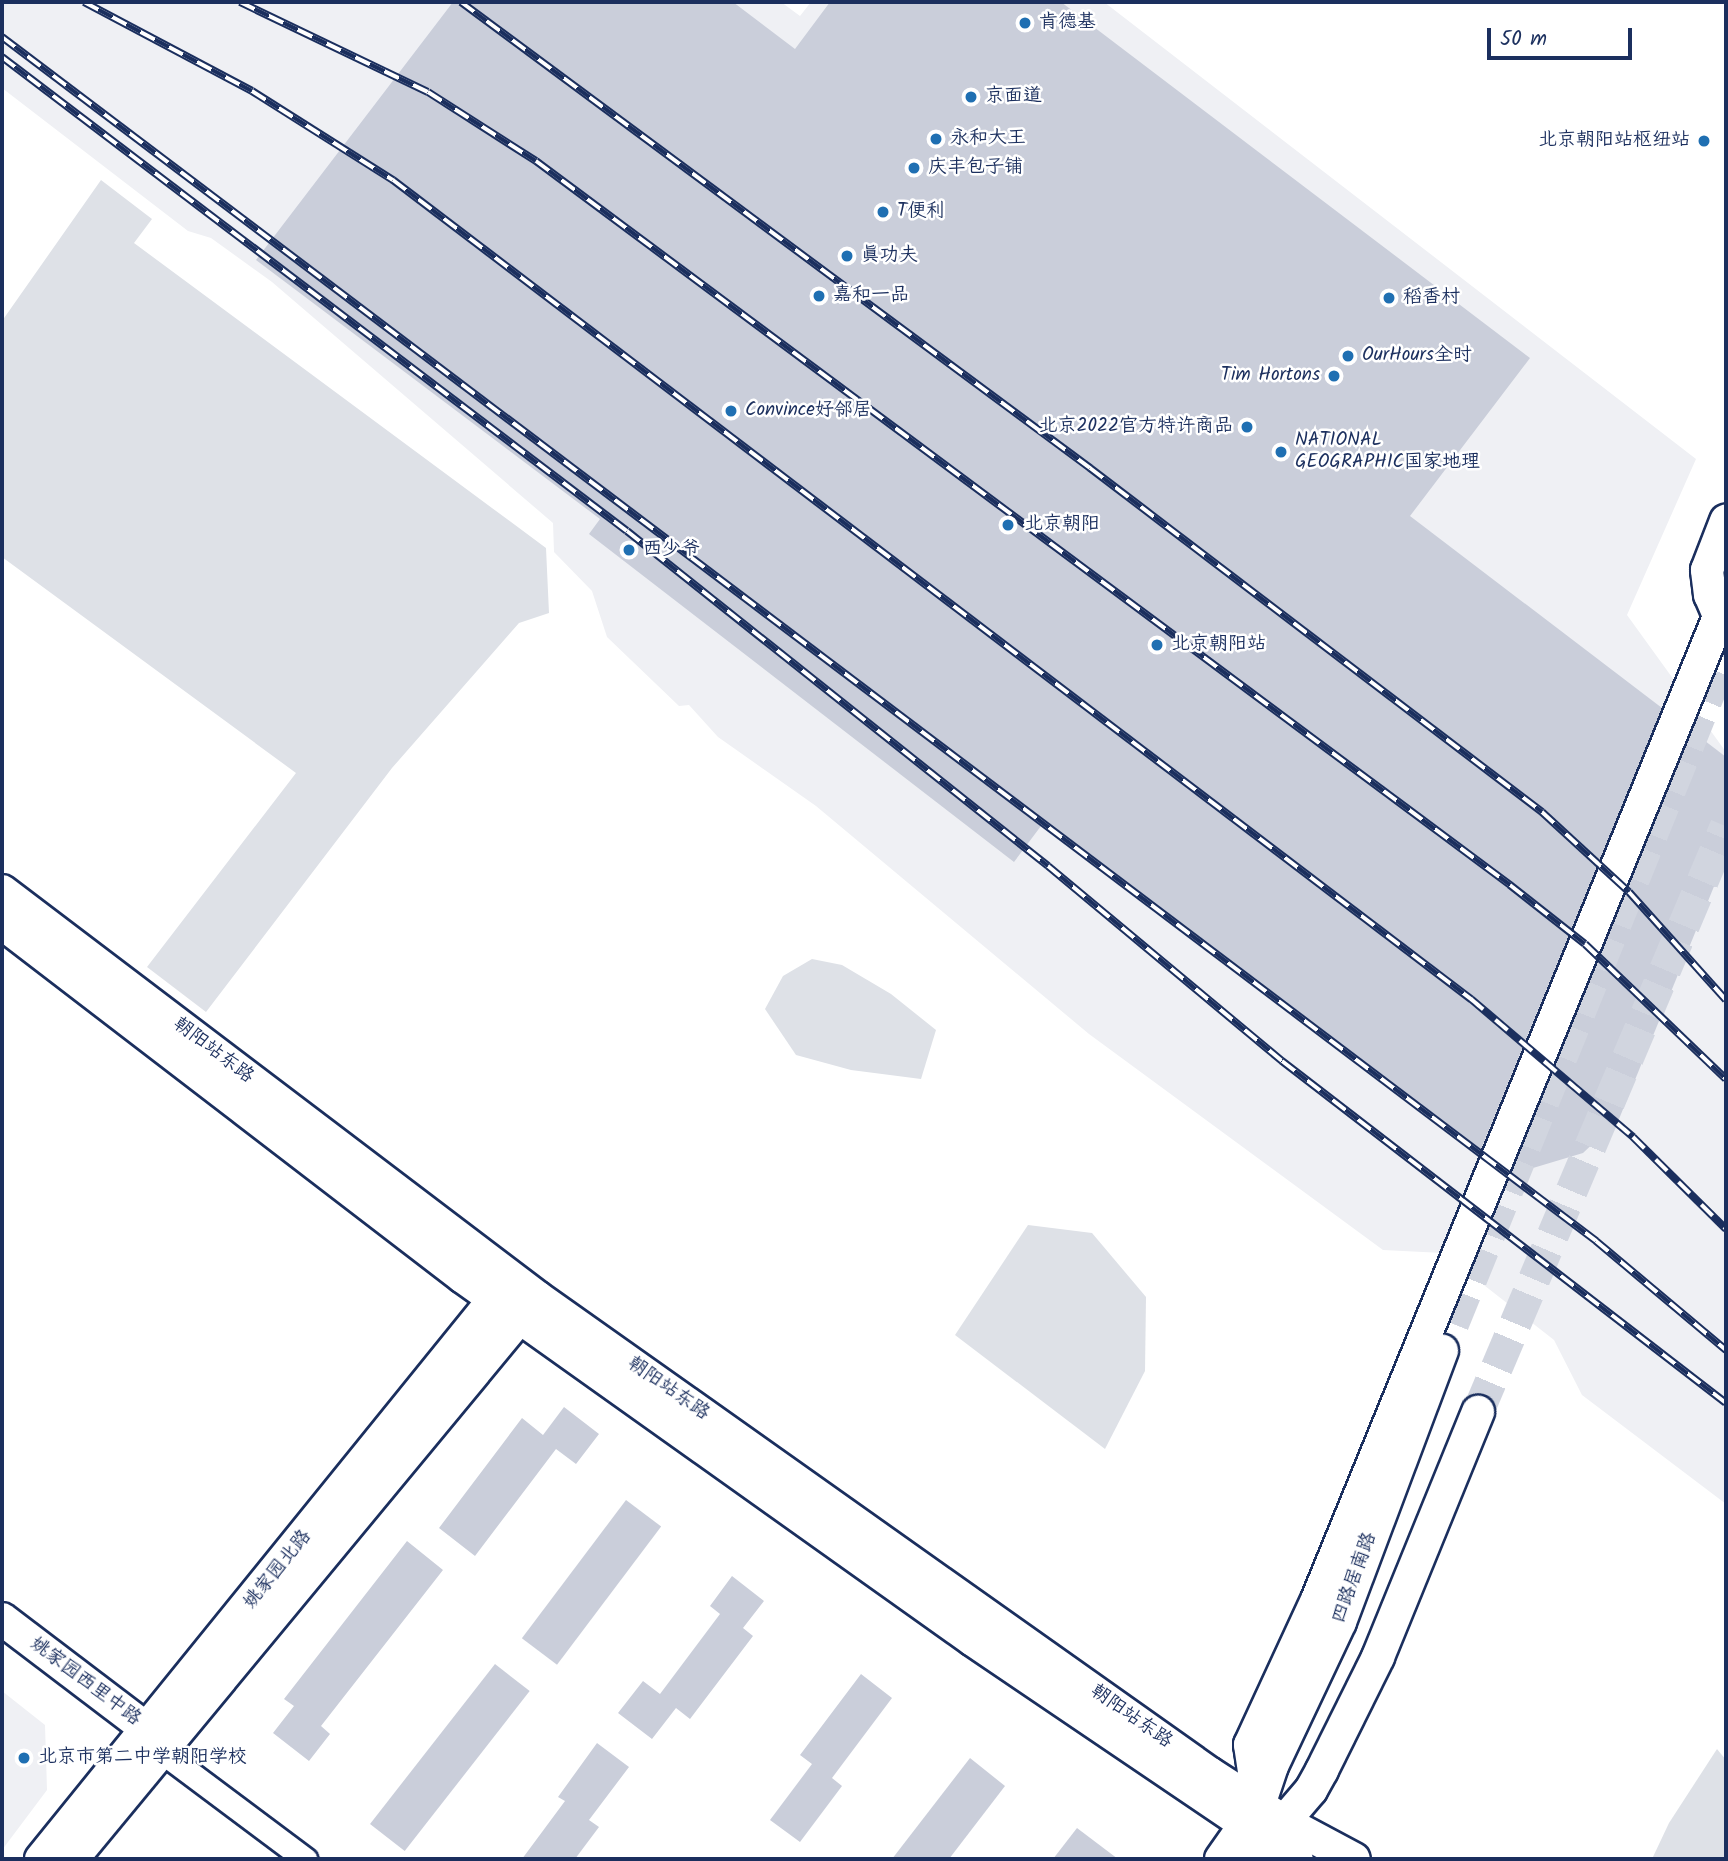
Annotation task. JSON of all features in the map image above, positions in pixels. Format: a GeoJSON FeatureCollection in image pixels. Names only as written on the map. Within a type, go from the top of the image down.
{"type":"FeatureCollection","features":[{"type":"Feature","properties":{"kind":"main road"},"geometry":{"type":"LineString","coordinates":[[1726,521],[1707,570],[1710,595],[1726,628]]}},
{"type":"Feature","properties":{"kind":"main road"},"geometry":{"type":"LineString","coordinates":[[1262,1831],[1250,1745],[1317,1600],[1726,600]]}},
{"type":"Feature","properties":{"kind":"main road","name":"朝阳站东路"},"geometry":{"type":"LineString","coordinates":[[2,891],[504,1288]]}},
{"type":"Feature","properties":{"kind":"main road","name":"朝阳站东路"},"geometry":{"type":"LineString","coordinates":[[2,923],[530,1307],[1262,1831],[1297,1859]]}},
{"type":"Feature","properties":{"kind":"main road","name":"姚家园北路"},"geometry":{"type":"LineString","coordinates":[[72,1859],[149,1742],[504,1288]]}},
{"type":"Feature","properties":{"kind":"main road","name":"姚家园北路"},"geometry":{"type":"LineString","coordinates":[[41,1859],[149,1742],[530,1307]]}},
{"type":"Feature","properties":{"kind":"main road","name":"四路居南路"},"geometry":{"type":"LineString","coordinates":[[1262,1831],[1272,1766],[1340,1622],[1453,1324]]}},
{"type":"Feature","properties":{"kind":"main road"},"geometry":{"type":"LineString","coordinates":[[1221,1859],[1262,1831],[1311,1790],[1378,1657],[1478,1412]]}},
{"type":"Feature","properties":{"kind":"main road","name":"姚家园西里中路"},"geometry":{"type":"LineString","coordinates":[[2,1619],[149,1742]]}},
{"type":"Feature","properties":{"kind":"main road","name":"姚家园西里中路"},"geometry":{"type":"LineString","coordinates":[[2,1642],[149,1742]]}},
{"type":"Feature","properties":{"kind":"main road","name":"朝阳站东路"},"geometry":{"type":"LineString","coordinates":[[1262,1831],[1354,1859]]}},
{"type":"Feature","properties":{"kind":"street","name":"姚家园西里中路"},"geometry":{"type":"LineString","coordinates":[[149,1742],[305,1859]]}},
{"type":"Feature","properties":{"kind":"shaded area","name":"北京朝阳站"},"geometry":{"type":"Polygon","coordinates":[[[2,2],[781,2],[800,16],[811,2],[1104,2],[1696,459],[1627,615],[1726,752],[1726,1504],[1582,1395],[1554,1340],[1443,1253],[1383,1250],[1089,1034],[816,806],[718,737],[689,705],[679,706],[607,637],[592,591],[554,552],[553,523],[272,282],[211,238],[188,231],[2,88],[2,2]]]}},
{"type":"Feature","properties":{"kind":"shaded area"},"geometry":{"type":"Polygon","coordinates":[[[101,180],[152,219],[134,243],[546,548],[549,613],[519,623],[392,768],[206,1012],[147,967],[296,773],[2,557],[2,321],[101,180]]]}},
{"type":"Feature","properties":{"kind":"shaded area"},"geometry":{"type":"Polygon","coordinates":[[[812,959],[842,965],[891,994],[936,1030],[921,1079],[851,1070],[796,1055],[765,1009],[783,976],[812,959]]]}},
{"type":"Feature","properties":{"kind":"shaded area"},"geometry":{"type":"Polygon","coordinates":[[[1028,1225],[1092,1233],[1146,1297],[1145,1371],[1105,1449],[955,1335],[1028,1225]]]}},
{"type":"Feature","properties":{"kind":"shaded area","name":"北京市第二中学朝阳学校"},"geometry":{"type":"Polygon","coordinates":[[[2,1691],[45,1725],[47,1790],[2,1850],[2,1691]]]}},
{"type":"Feature","properties":{"kind":"shaded area"},"geometry":{"type":"Polygon","coordinates":[[[1717,1749],[1726,1760],[1726,1859],[1652,1859],[1669,1823],[1717,1749]]]}},
{"type":"Feature","properties":{"kind":"building","name":"北京朝阳站"},"geometry":{"type":"Polygon","coordinates":[[[453,2],[733,2],[795,49],[830,2],[1061,2],[1530,358],[1410,516],[1662,708],[1479,1154],[1041,826],[1014,862],[589,534],[600,519],[256,260],[453,2]]]}},
{"type":"Feature","properties":{"kind":"building"},"geometry":{"type":"Polygon","coordinates":[[[1692,731],[1726,757],[1726,857],[1619,1119],[1583,1153],[1533,1168],[1514,1166],[1692,731]]]}},
{"type":"Feature","properties":{"kind":"building"},"geometry":{"type":"Polygon","coordinates":[[[564,1407],[599,1434],[576,1464],[556,1449],[475,1556],[439,1528],[522,1418],[543,1435],[564,1407]]]}},
{"type":"Feature","properties":{"kind":"building"},"geometry":{"type":"Polygon","coordinates":[[[626,1500],[661,1526],[557,1665],[522,1638],[626,1500]]]}},
{"type":"Feature","properties":{"kind":"building"},"geometry":{"type":"Polygon","coordinates":[[[407,1541],[443,1570],[321,1726],[330,1734],[309,1761],[273,1733],[294,1706],[284,1699],[407,1541]]]}},
{"type":"Feature","properties":{"kind":"building"},"geometry":{"type":"Polygon","coordinates":[[[732,1576],[764,1601],[743,1628],[753,1636],[690,1719],[676,1708],[652,1739],[618,1713],[643,1681],[660,1694],[720,1614],[710,1606],[732,1576]]]}},
{"type":"Feature","properties":{"kind":"building"},"geometry":{"type":"Polygon","coordinates":[[[495,1664],[530,1691],[405,1851],[370,1824],[495,1664]]]}},
{"type":"Feature","properties":{"kind":"building"},"geometry":{"type":"Polygon","coordinates":[[[861,1674],[892,1698],[832,1778],[842,1786],[800,1842],[770,1820],[812,1764],[800,1755],[861,1674]]]}},
{"type":"Feature","properties":{"kind":"building"},"geometry":{"type":"Polygon","coordinates":[[[597,1743],[629,1767],[589,1820],[599,1827],[575,1859],[522,1859],[565,1801],[558,1797],[597,1743]]]}},
{"type":"Feature","properties":{"kind":"building"},"geometry":{"type":"Polygon","coordinates":[[[970,1758],[1005,1786],[949,1859],[892,1859],[970,1758]]]}},
{"type":"Feature","properties":{"kind":"building"},"geometry":{"type":"Polygon","coordinates":[[[1077,1828],[1118,1859],[1053,1859],[1077,1828]]]}},
{"type":"Feature","properties":{"kind":"tunnel"},"geometry":{"type":"LineString","coordinates":[[1453,1324],[1726,652]]}},
{"type":"Feature","properties":{"kind":"tunnel"},"geometry":{"type":"LineString","coordinates":[[1478,1412],[1726,826]]}},
{"type":"Feature","properties":{"kind":"railway"},"geometry":{"type":"LineString","coordinates":[[84,2],[252,91],[393,180],[1471,999],[1633,1137],[1726,1229]]}},
{"type":"Feature","properties":{"kind":"railway"},"geometry":{"type":"LineString","coordinates":[[240,2],[428,92],[536,161],[1510,885],[1585,944],[1726,1079]]}},
{"type":"Feature","properties":{"kind":"railway"},"geometry":{"type":"LineString","coordinates":[[461,2],[1090,468],[1542,812],[1629,892],[1726,1000]]}},
{"type":"Feature","properties":{"kind":"railway"},"geometry":{"type":"LineString","coordinates":[[2,37],[1596,1241],[1726,1350]]}},
{"type":"Feature","properties":{"kind":"railway"},"geometry":{"type":"LineString","coordinates":[[2,57],[627,531],[1048,866],[1282,1061],[1726,1403]]}},
{"type":"Feature","properties":{"kind":"place","name":"肯德基"},"geometry":{"type":"Point","coordinates":[1025,23]}},
{"type":"Feature","properties":{"kind":"place","name":"京面道"},"geometry":{"type":"Point","coordinates":[971,97]}},
{"type":"Feature","properties":{"kind":"place","name":"永和大王"},"geometry":{"type":"Point","coordinates":[936,139]}},
{"type":"Feature","properties":{"kind":"place","name":"北京朝阳站枢纽站"},"geometry":{"type":"Point","coordinates":[1704,141]}},
{"type":"Feature","properties":{"kind":"place","name":"庆丰包子铺"},"geometry":{"type":"Point","coordinates":[914,168]}},
{"type":"Feature","properties":{"kind":"place","name":"T便利"},"geometry":{"type":"Point","coordinates":[883,212]}},
{"type":"Feature","properties":{"kind":"place","name":"真功夫"},"geometry":{"type":"Point","coordinates":[847,256]}},
{"type":"Feature","properties":{"kind":"place","name":"嘉和一品"},"geometry":{"type":"Point","coordinates":[819,296]}},
{"type":"Feature","properties":{"kind":"place","name":"稻香村"},"geometry":{"type":"Point","coordinates":[1389,298]}},
{"type":"Feature","properties":{"kind":"place","name":"OurHours全时"},"geometry":{"type":"Point","coordinates":[1348,356]}},
{"type":"Feature","properties":{"kind":"place","name":"Tim Hortons"},"geometry":{"type":"Point","coordinates":[1334,376]}},
{"type":"Feature","properties":{"kind":"place","name":"Convince好邻居"},"geometry":{"type":"Point","coordinates":[731,411]}},
{"type":"Feature","properties":{"kind":"place","name":"北京2022官方特许商品"},"geometry":{"type":"Point","coordinates":[1247,427]}},
{"type":"Feature","properties":{"kind":"place","name":"NATIONAL GEOGRAPHIC国家地理"},"geometry":{"type":"Point","coordinates":[1281,452]}},
{"type":"Feature","properties":{"kind":"place","name":"北京朝阳"},"geometry":{"type":"Point","coordinates":[1008,525]}},
{"type":"Feature","properties":{"kind":"place","name":"西少爷"},"geometry":{"type":"Point","coordinates":[629,550]}},
{"type":"Feature","properties":{"kind":"place","name":"北京朝阳站"},"geometry":{"type":"Point","coordinates":[1157,645]}},
{"type":"Feature","properties":{"kind":"place","name":"北京市第二中学朝阳学校"},"geometry":{"type":"Point","coordinates":[24,1758]}}]}
